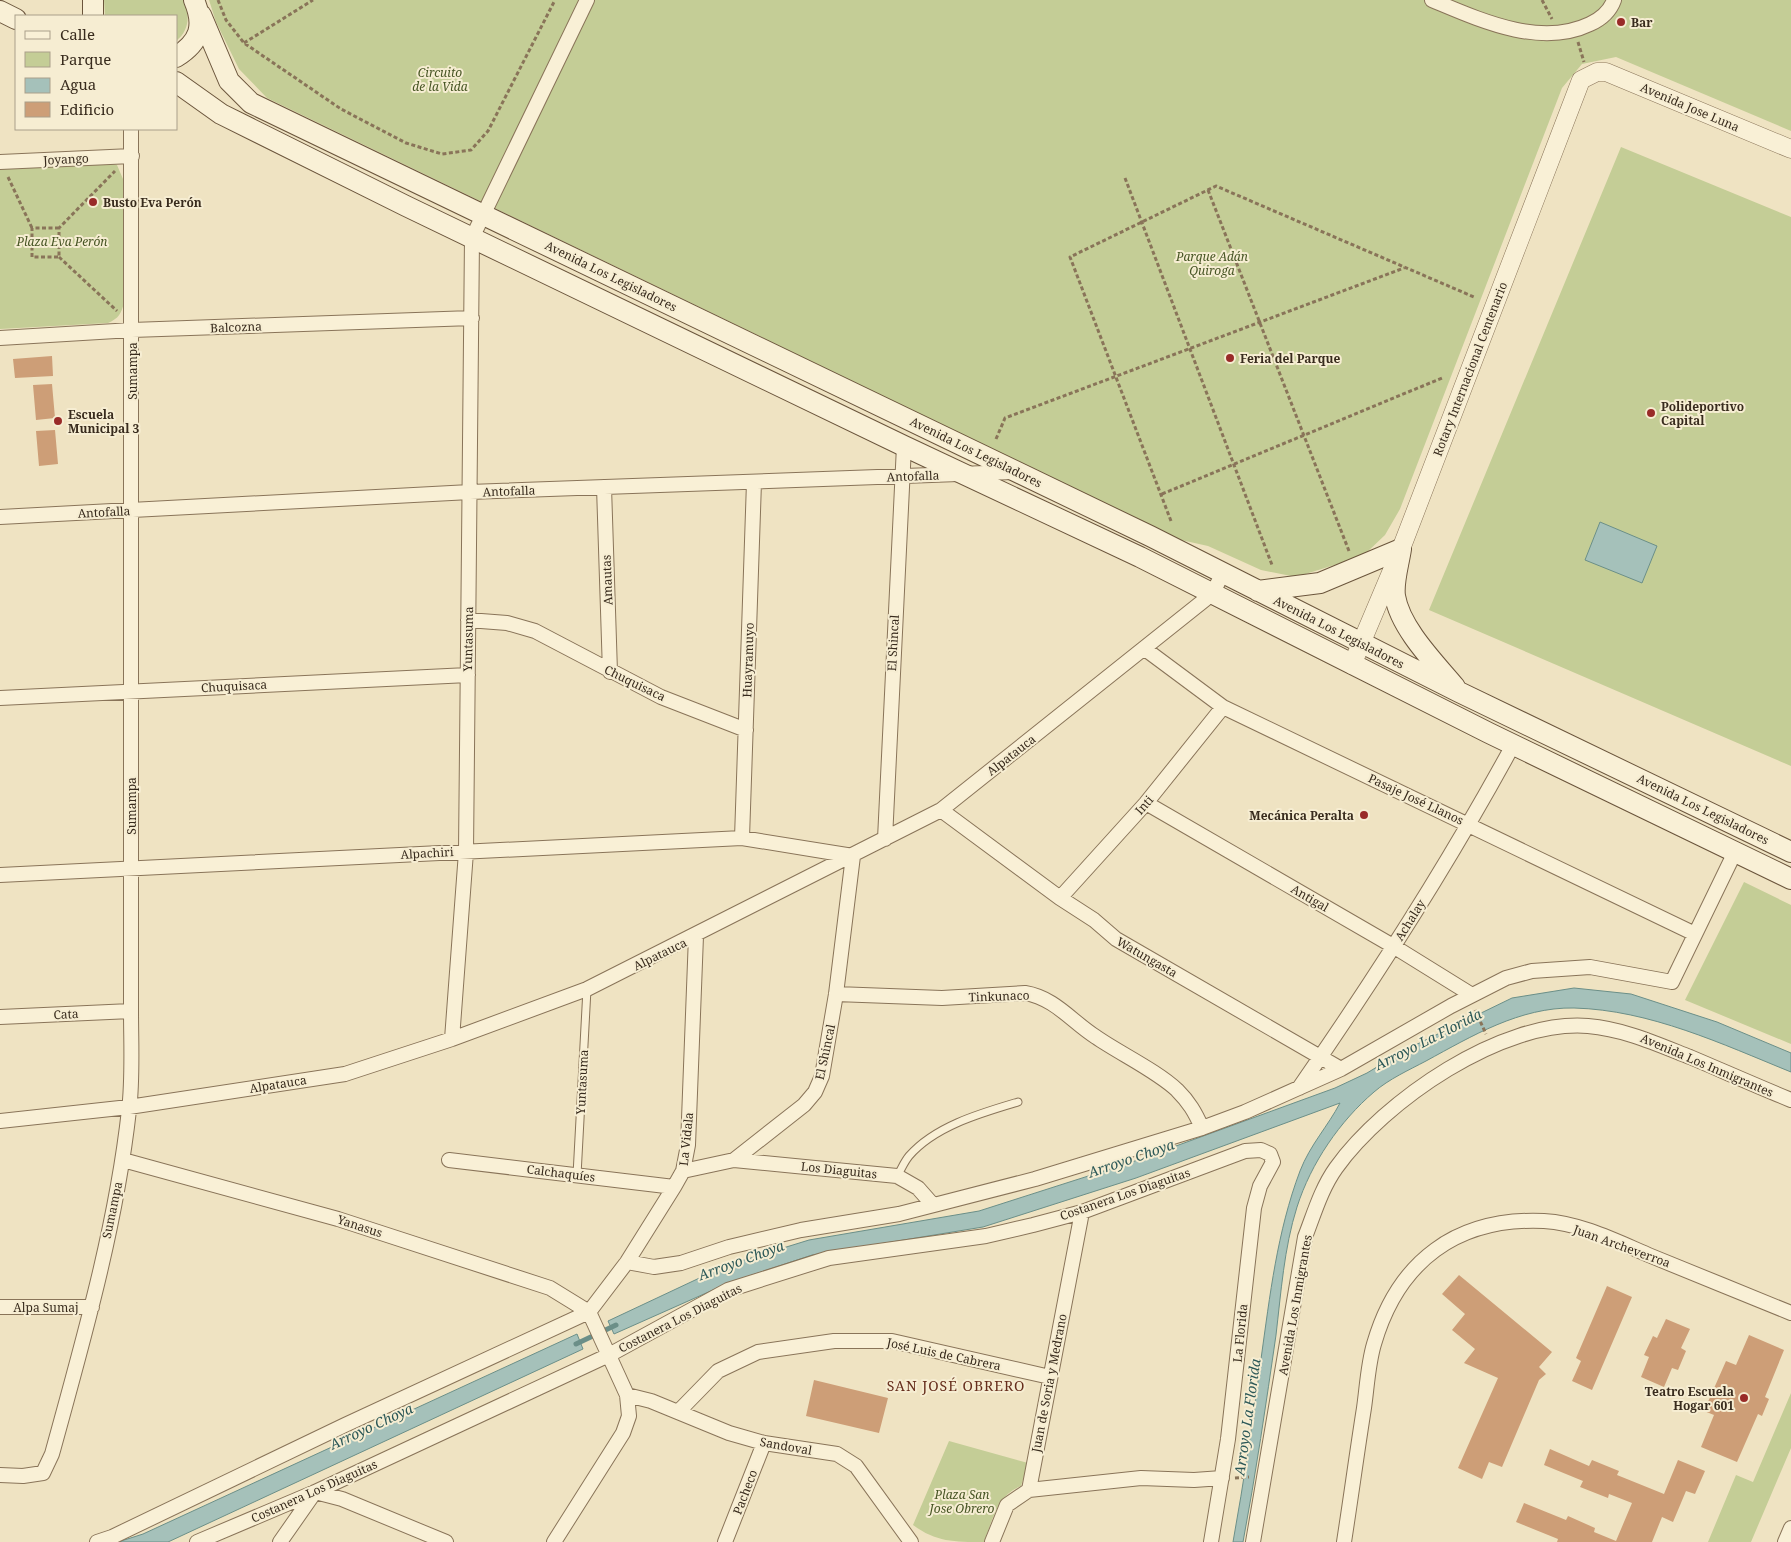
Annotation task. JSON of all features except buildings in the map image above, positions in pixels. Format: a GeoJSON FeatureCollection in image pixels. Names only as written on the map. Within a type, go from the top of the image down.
{"type":"FeatureCollection","features":[{"type":"Feature","properties":{"kind":"main road"},"geometry":{"type":"LineString","coordinates":[[93,0],[94,15]]}},
{"type":"Feature","properties":{"kind":"main road"},"geometry":{"type":"LineString","coordinates":[[178,55],[193,42],[200,26],[197,8]]}},
{"type":"Feature","properties":{"kind":"main road","name":"Avenida Los Legisladores"},"geometry":{"type":"LineString","coordinates":[[197,8],[229,81],[251,103],[1018,472],[1459,692],[1791,852]]}},
{"type":"Feature","properties":{"kind":"main road"},"geometry":{"type":"LineString","coordinates":[[0,11],[15,18]]}},
{"type":"Feature","properties":{"kind":"main road","name":"Avenida Los Legisladores"},"geometry":{"type":"LineString","coordinates":[[178,83],[222,114],[472,238],[1212,594],[1513,745],[1791,879]]}},
{"type":"Feature","properties":{"kind":"main road"},"geometry":{"type":"LineString","coordinates":[[1258,591],[1320,583],[1400,549],[1395,595],[1402,614],[1419,644],[1459,692]]}},
{"type":"Feature","properties":{"kind":"street"},"geometry":{"type":"LineString","coordinates":[[472,238],[588,0]]}},
{"type":"Feature","properties":{"kind":"street"},"geometry":{"type":"LineString","coordinates":[[1432,0],[1480,20],[1544,35],[1574,32],[1598,21],[1611,8],[1614,0]]}},
{"type":"Feature","properties":{"kind":"street","name":"Avenida Jose Luna"},"geometry":{"type":"LineString","coordinates":[[1588,75],[1606,72],[1791,149]]}},
{"type":"Feature","properties":{"kind":"street","name":"Rotary Internacional Centenario"},"geometry":{"type":"LineString","coordinates":[[1352,665],[1400,549],[1497,301],[1576,87],[1580,80],[1588,75]]}},
{"type":"Feature","properties":{"kind":"street","name":"Sumampa"},"geometry":{"type":"LineString","coordinates":[[0,1475],[23,1476],[43,1473],[52,1454],[92,1307],[123,1160],[129,1107],[132,691],[131,130]]}},
{"type":"Feature","properties":{"kind":"street","name":"Joyango"},"geometry":{"type":"LineString","coordinates":[[0,162],[132,156]]}},
{"type":"Feature","properties":{"kind":"street","name":"Yuntasuma"},"geometry":{"type":"LineString","coordinates":[[452,1039],[466,852],[472,238]]}},
{"type":"Feature","properties":{"kind":"street","name":"Balcozna"},"geometry":{"type":"LineString","coordinates":[[0,338],[132,330],[472,318]]}},
{"type":"Feature","properties":{"kind":"street","name":"El Shincal"},"geometry":{"type":"LineString","coordinates":[[884,839],[904,446]]}},
{"type":"Feature","properties":{"kind":"street","name":"Antofalla"},"geometry":{"type":"LineString","coordinates":[[0,516],[470,492],[1018,472]]}},
{"type":"Feature","properties":{"kind":"street","name":"Huayramuyo"},"geometry":{"type":"LineString","coordinates":[[742,838],[754,482]]}},
{"type":"Feature","properties":{"kind":"street","name":"Amautas"},"geometry":{"type":"LineString","coordinates":[[604,487],[610,672]]}},
{"type":"Feature","properties":{"kind":"street","name":"Alpatauca"},"geometry":{"type":"LineString","coordinates":[[0,1121],[129,1107],[345,1074],[452,1039],[587,989],[696,936],[941,810],[1212,594],[1223,573]]}},
{"type":"Feature","properties":{"kind":"street","name":"Chuquisaca"},"geometry":{"type":"LineString","coordinates":[[468,620],[507,623],[535,632],[661,697],[746,730]]}},
{"type":"Feature","properties":{"kind":"street","name":"Pasaje José Llanos"},"geometry":{"type":"LineString","coordinates":[[1145,649],[1223,707],[1470,824],[1695,934]]}},
{"type":"Feature","properties":{"kind":"street","name":"Chuquisaca"},"geometry":{"type":"LineString","coordinates":[[0,698],[468,675]]}},
{"type":"Feature","properties":{"kind":"street","name":"Inti"},"geometry":{"type":"LineString","coordinates":[[1060,898],[1146,802],[1223,707]]}},
{"type":"Feature","properties":{"kind":"street","name":"Achalay"},"geometry":{"type":"LineString","coordinates":[[1298,1089],[1393,946],[1470,824],[1513,745]]}},
{"type":"Feature","properties":{"kind":"street","name":"Antigal"},"geometry":{"type":"LineString","coordinates":[[1146,802],[1393,946],[1472,995]]}},
{"type":"Feature","properties":{"kind":"street","name":"Watungasta"},"geometry":{"type":"LineString","coordinates":[[941,810],[1060,898],[1094,920],[1116,939],[1341,1068]]}},
{"type":"Feature","properties":{"kind":"street","name":"Alpachiri"},"geometry":{"type":"LineString","coordinates":[[0,875],[742,838],[853,856]]}},
{"type":"Feature","properties":{"kind":"street"},"geometry":{"type":"LineString","coordinates":[[626,1262],[654,1267],[681,1262],[729,1247],[800,1230],[899,1214],[1035,1179],[1202,1128],[1298,1089],[1341,1068],[1472,995],[1506,978],[1532,971],[1590,968],[1672,982],[1734,852]]}},
{"type":"Feature","properties":{"kind":"street","name":"El Shincal"},"geometry":{"type":"LineString","coordinates":[[684,1171],[734,1160],[804,1105],[816,1092],[822,1076],[836,994],[853,856]]}},
{"type":"Feature","properties":{"kind":"street","name":"La Vidala"},"geometry":{"type":"LineString","coordinates":[[592,1318],[684,1171],[688,1145],[696,936]]}},
{"type":"Feature","properties":{"kind":"street","name":"Tinkunaco"},"geometry":{"type":"LineString","coordinates":[[836,994],[942,998],[1025,993],[1039,995],[1056,1005],[1094,1036],[1174,1088],[1192,1105],[1202,1128]]}},
{"type":"Feature","properties":{"kind":"street","name":"Cata"},"geometry":{"type":"LineString","coordinates":[[0,1017],[131,1011]]}},
{"type":"Feature","properties":{"kind":"street","name":"Avenida Los Inmigrantes"},"geometry":{"type":"LineString","coordinates":[[1253,1542],[1266,1476],[1305,1237],[1318,1201],[1335,1170],[1354,1145],[1384,1117],[1420,1088],[1474,1054],[1515,1035],[1548,1028],[1588,1026],[1639,1036],[1791,1100]]}},
{"type":"Feature","properties":{"kind":"street","name":"La Florida"},"geometry":{"type":"LineString","coordinates":[[1211,1542],[1222,1478],[1254,1208],[1260,1186],[1273,1162],[1270,1154],[1261,1150],[1245,1151]]}},
{"type":"Feature","properties":{"kind":"street","name":"Costanera Los Diaguitas"},"geometry":{"type":"LineString","coordinates":[[197,1542],[315,1492],[609,1355],[728,1290],[828,1258],[986,1236],[1082,1212],[1245,1151]]}},
{"type":"Feature","properties":{"kind":"street","name":"Yanasus"},"geometry":{"type":"LineString","coordinates":[[123,1160],[338,1219],[550,1288],[592,1318]]}},
{"type":"Feature","properties":{"kind":"street","name":"Calchaquíes"},"geometry":{"type":"LineString","coordinates":[[449,1160],[674,1187]]}},
{"type":"Feature","properties":{"kind":"street","name":"Los Diaguitas"},"geometry":{"type":"LineString","coordinates":[[734,1160],[897,1176],[918,1188],[933,1205]]}},
{"type":"Feature","properties":{"kind":"street","name":"Juan de Soria y Medrano"},"geometry":{"type":"LineString","coordinates":[[1028,1490],[1082,1212]]}},
{"type":"Feature","properties":{"kind":"street","name":"Juan Archeverroa"},"geometry":{"type":"LineString","coordinates":[[1344,1542],[1373,1345],[1390,1303],[1420,1261],[1456,1236],[1491,1224],[1545,1221],[1573,1227],[1608,1238],[1791,1313]]}},
{"type":"Feature","properties":{"kind":"street","name":"Alpa Sumaj"},"geometry":{"type":"LineString","coordinates":[[0,1307],[92,1307]]}},
{"type":"Feature","properties":{"kind":"street"},"geometry":{"type":"LineString","coordinates":[[97,1542],[112,1537],[345,1425],[592,1318],[627,1394],[629,1416],[623,1433],[554,1542]]}},
{"type":"Feature","properties":{"kind":"street","name":"José Luis de Cabrera"},"geometry":{"type":"LineString","coordinates":[[678,1412],[718,1371],[758,1352],[834,1341],[892,1341],[1050,1377]]}},
{"type":"Feature","properties":{"kind":"street","name":"Sandoval"},"geometry":{"type":"LineString","coordinates":[[627,1394],[729,1433],[764,1443],[837,1454],[856,1466],[912,1542]]}},
{"type":"Feature","properties":{"kind":"street","name":"Pacheco"},"geometry":{"type":"LineString","coordinates":[[725,1542],[764,1443]]}},
{"type":"Feature","properties":{"kind":"street"},"geometry":{"type":"LineString","coordinates":[[992,1542],[1007,1505],[1028,1490],[1141,1478],[1194,1480],[1222,1478]]}},
{"type":"Feature","properties":{"kind":"street"},"geometry":{"type":"LineString","coordinates":[[280,1542],[315,1492],[342,1499],[446,1542]]}},
{"type":"Feature","properties":{"kind":"street"},"geometry":{"type":"LineString","coordinates":[[1785,1542],[1791,1528]]}},
{"type":"Feature","properties":{"kind":"lane","name":"Yuntasuma"},"geometry":{"type":"LineString","coordinates":[[577,1175],[587,989]]}},
{"type":"Feature","properties":{"kind":"lane"},"geometry":{"type":"LineString","coordinates":[[897,1176],[908,1157],[922,1144],[970,1116],[1018,1102]]}},
{"type":"Feature","properties":{"kind":"path"},"geometry":{"type":"LineString","coordinates":[[218,0],[226,20],[244,43],[341,109],[406,144],[442,154],[470,150],[488,131],[555,0]]}},
{"type":"Feature","properties":{"kind":"path"},"geometry":{"type":"LineString","coordinates":[[244,43],[313,0]]}},
{"type":"Feature","properties":{"kind":"path"},"geometry":{"type":"LineString","coordinates":[[1574,32],[1588,75]]}},
{"type":"Feature","properties":{"kind":"path"},"geometry":{"type":"LineString","coordinates":[[32,228],[59,228],[132,156]]}},
{"type":"Feature","properties":{"kind":"path"},"geometry":{"type":"LineString","coordinates":[[0,162],[32,228],[32,257],[59,257],[115,309],[132,330]]}},
{"type":"Feature","properties":{"kind":"path"},"geometry":{"type":"LineString","coordinates":[[1126,178],[1272,564]]}},
{"type":"Feature","properties":{"kind":"path"},"geometry":{"type":"LineString","coordinates":[[1171,521],[1070,257],[1216,186],[1474,296]]}},
{"type":"Feature","properties":{"kind":"path"},"geometry":{"type":"LineString","coordinates":[[1208,190],[1349,551]]}},
{"type":"Feature","properties":{"kind":"path"},"geometry":{"type":"LineString","coordinates":[[59,228],[59,257]]}},
{"type":"Feature","properties":{"kind":"path"},"geometry":{"type":"LineString","coordinates":[[996,439],[1005,418],[1259,321],[1405,268]]}},
{"type":"Feature","properties":{"kind":"path"},"geometry":{"type":"LineString","coordinates":[[1162,494],[1442,378]]}},
{"type":"Feature","properties":{"kind":"path"},"geometry":{"type":"LineString","coordinates":[[1475,1009],[1486,1034]]}},
{"type":"Feature","properties":{"kind":"path"},"geometry":{"type":"LineString","coordinates":[[1222,1478],[1266,1476]]}},
{"type":"Feature","properties":{"kind":"green space"},"geometry":{"type":"Polygon","coordinates":[[[104,0],[183,0],[188,16],[184,32],[178,39],[178,15],[105,15],[104,0]]]}},
{"type":"Feature","properties":{"kind":"green space","name":"Parque Adán Quiroga"},"geometry":{"type":"Polygon","coordinates":[[[209,0],[1791,0],[1791,131],[1616,57],[1582,64],[1562,88],[1400,509],[1385,535],[1363,556],[1296,577],[1261,570],[1208,546],[1181,540],[267,98],[239,69],[216,22],[209,0]]]}},
{"type":"Feature","properties":{"kind":"green space","name":"Polideportivo Capital"},"geometry":{"type":"Polygon","coordinates":[[[1621,147],[1791,217],[1791,766],[1429,610],[1621,147]]]}},
{"type":"Feature","properties":{"kind":"green space","name":"Plaza Eva Perón"},"geometry":{"type":"Polygon","coordinates":[[[108,163],[117,165],[123,179],[124,303],[119,315],[108,323],[0,329],[0,168],[108,163]]]}},
{"type":"Feature","properties":{"kind":"green space"},"geometry":{"type":"Polygon","coordinates":[[[1744,882],[1791,905],[1791,1044],[1685,1000],[1744,882]]]}},
{"type":"Feature","properties":{"kind":"green space"},"geometry":{"type":"Polygon","coordinates":[[[1791,1393],[1791,1448],[1751,1542],[1708,1542],[1736,1475],[1753,1482],[1791,1393]]]}},
{"type":"Feature","properties":{"kind":"green space","name":"Plaza San Jose Obrero"},"geometry":{"type":"Polygon","coordinates":[[[949,1441],[1028,1463],[1021,1486],[1013,1490],[1001,1502],[984,1542],[946,1540],[921,1531],[913,1525],[949,1441]]]}},
{"type":"Feature","properties":{"kind":"water"},"geometry":{"type":"Polygon","coordinates":[[[1600,522],[1657,546],[1642,583],[1585,560],[1600,522]]]}},
{"type":"Feature","properties":{"kind":"water","name":"Arroyo La Florida"},"geometry":{"type":"Polygon","coordinates":[[[1574,988],[1631,994],[1717,1022],[1791,1053],[1791,1072],[1712,1040],[1658,1022],[1602,1010],[1574,1008],[1535,1012],[1497,1025],[1399,1075],[1374,1092],[1350,1116],[1328,1144],[1310,1175],[1297,1207],[1286,1254],[1265,1413],[1243,1542],[1233,1542],[1271,1287],[1285,1217],[1304,1162],[1340,1103],[1136,1178],[983,1227],[812,1255],[731,1282],[614,1334],[608,1321],[725,1266],[809,1240],[979,1211],[1132,1162],[1335,1088],[1367,1073],[1405,1050],[1512,998],[1574,988]]]}},
{"type":"Feature","properties":{"kind":"water"},"geometry":{"type":"Polygon","coordinates":[[[577,1334],[583,1349],[168,1542],[118,1542],[143,1534],[577,1334]]]}},
{"type":"Feature","properties":{"kind":"waterway","name":"Arroyo Choya"},"geometry":{"type":"LineString","coordinates":[[576,1344],[616,1325]]}},
{"type":"Feature","properties":{"kind":"place","name":"Bar"},"geometry":{"type":"Point","coordinates":[1621,22]}},
{"type":"Feature","properties":{"kind":"place","name":"Busto Eva Perón"},"geometry":{"type":"Point","coordinates":[93,202]}},
{"type":"Feature","properties":{"kind":"place","name":"Feria del Parque"},"geometry":{"type":"Point","coordinates":[1230,358]}},
{"type":"Feature","properties":{"kind":"place","name":"Polideportivo Capital"},"geometry":{"type":"Point","coordinates":[1651,413]}},
{"type":"Feature","properties":{"kind":"place","name":"Escuela Municipal 3"},"geometry":{"type":"Point","coordinates":[58,421]}},
{"type":"Feature","properties":{"kind":"place","name":"Mecánica Peralta"},"geometry":{"type":"Point","coordinates":[1364,815]}},
{"type":"Feature","properties":{"kind":"place","name":"Teatro Escuela Hogar 601"},"geometry":{"type":"Point","coordinates":[1744,1398]}},
{"type":"Feature","properties":{"kind":"district","name":"SAN JOSÉ OBRERO"},"geometry":{"type":"Point","coordinates":[956,1385]}},
{"type":"Feature","properties":{"kind":"park label","name":"Circuito de la Vida"},"geometry":{"type":"Point","coordinates":[440,79]}}]}
